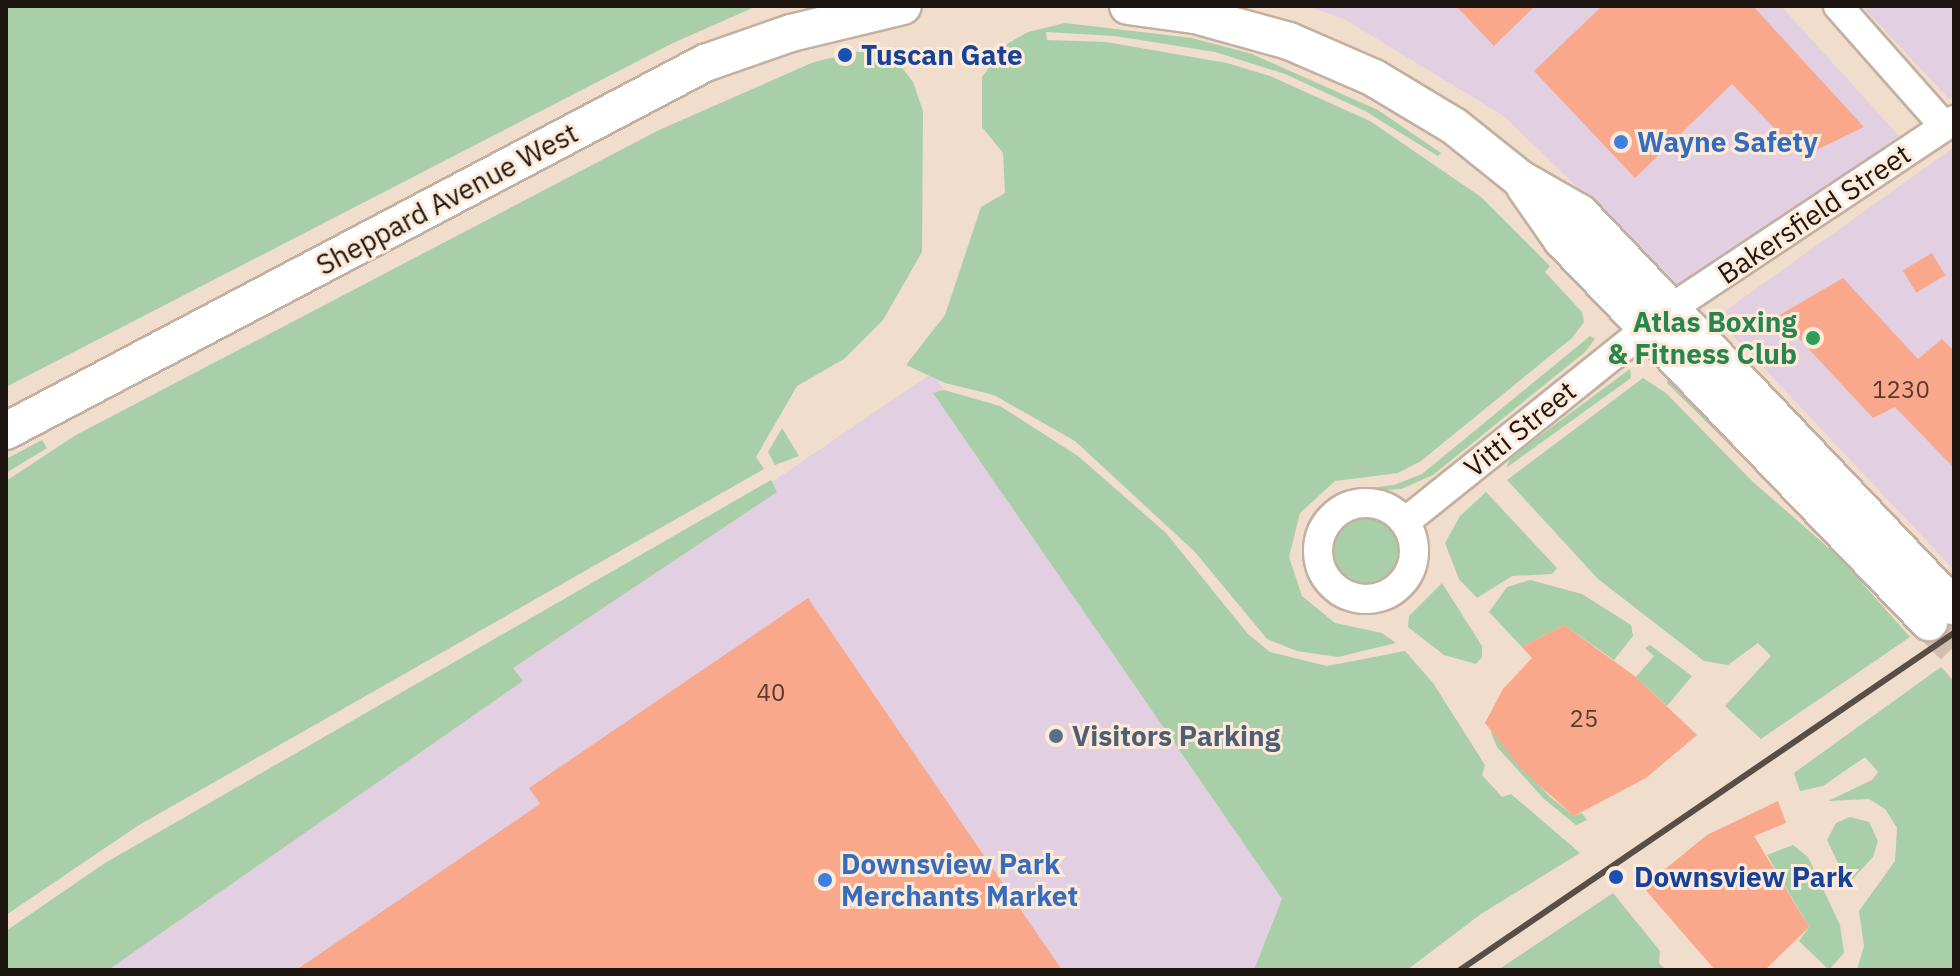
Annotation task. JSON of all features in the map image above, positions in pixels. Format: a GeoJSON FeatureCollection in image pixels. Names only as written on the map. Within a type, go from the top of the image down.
{"type":"FeatureCollection","features":[{"type":"Feature","properties":{"kind":"main road","name":"Sheppard Avenue West"},"geometry":{"type":"LineString","coordinates":[[6,431],[705,63],[791,33],[903,6]]}},
{"type":"Feature","properties":{"kind":"main road"},"geometry":{"type":"LineString","coordinates":[[1128,6],[1195,15],[1289,41],[1374,78],[1454,126],[1519,178],[1562,240],[1661,317],[1941,614]]}},
{"type":"Feature","properties":{"kind":"street"},"geometry":{"type":"LineString","coordinates":[[1838,6],[1949,123]]}},
{"type":"Feature","properties":{"kind":"street","name":"Bakersfield Street"},"geometry":{"type":"LineString","coordinates":[[1661,317],[1949,123]]}},
{"type":"Feature","properties":{"kind":"street","name":"Vitti Street"},"geometry":{"type":"LineString","coordinates":[[1405,522],[1661,317]]}},
{"type":"Feature","properties":{"kind":"shaded area"},"geometry":{"type":"Polygon","coordinates":[[[1307,6],[1781,6],[1899,136],[1681,288],[1504,116],[1344,19],[1307,6]]]}},
{"type":"Feature","properties":{"kind":"shaded area"},"geometry":{"type":"Polygon","coordinates":[[[1862,6],[1954,6],[1954,96],[1949,99],[1862,6]]]}},
{"type":"Feature","properties":{"kind":"shaded area"},"geometry":{"type":"Polygon","coordinates":[[[1954,147],[1954,570],[1725,327],[1721,314],[1954,147]]]}},
{"type":"Feature","properties":{"kind":"shaded area"},"geometry":{"type":"Polygon","coordinates":[[[932,373],[1300,905],[1258,970],[56,970],[932,373]]]}},
{"type":"Feature","properties":{"kind":"green space"},"geometry":{"type":"Polygon","coordinates":[[[6,6],[757,6],[673,43],[6,387],[6,6]]]}},
{"type":"Feature","properties":{"kind":"green space"},"geometry":{"type":"Polygon","coordinates":[[[1065,23],[1192,38],[1252,54],[1378,110],[1441,153],[1438,156],[1365,111],[1285,74],[1215,52],[1115,36],[1046,32],[1047,40],[1106,42],[1227,63],[1270,76],[1370,121],[1481,197],[1550,266],[1545,272],[1582,312],[1584,322],[1572,338],[1421,461],[1398,473],[1335,481],[1300,513],[1289,557],[1302,596],[1335,623],[1382,633],[1396,643],[1338,657],[1297,651],[1267,639],[1195,552],[1075,441],[994,395],[945,383],[906,365],[945,315],[981,207],[1005,193],[1003,153],[982,127],[982,77],[1007,44],[1028,32],[1065,23]]]}},
{"type":"Feature","properties":{"kind":"green space"},"geometry":{"type":"Polygon","coordinates":[[[865,50],[885,55],[903,69],[913,82],[923,111],[922,252],[883,320],[844,359],[797,386],[756,457],[764,469],[139,825],[6,915],[6,481],[76,435],[659,130],[814,62],[865,50]]]}},
{"type":"Feature","properties":{"kind":"green space"},"geometry":{"type":"Polygon","coordinates":[[[1590,336],[1595,339],[1585,352],[1433,475],[1401,489],[1346,493],[1320,510],[1338,492],[1394,485],[1422,474],[1590,336]]]}},
{"type":"Feature","properties":{"kind":"green space"},"geometry":{"type":"Polygon","coordinates":[[[1630,369],[1631,378],[1506,468],[1511,457],[1630,369]]]}},
{"type":"Feature","properties":{"kind":"green space"},"geometry":{"type":"Polygon","coordinates":[[[1668,375],[1778,490],[1777,492],[1667,383],[1668,375]]]}},
{"type":"Feature","properties":{"kind":"green space"},"geometry":{"type":"Polygon","coordinates":[[[1643,378],[1666,393],[1752,481],[1839,557],[1910,637],[1761,739],[1725,706],[1771,656],[1758,643],[1728,665],[1704,661],[1598,579],[1507,480],[1643,378]]]}},
{"type":"Feature","properties":{"kind":"green space"},"geometry":{"type":"Polygon","coordinates":[[[944,390],[1000,406],[1078,456],[1166,533],[1248,634],[1270,652],[1327,666],[1405,651],[1433,683],[1485,765],[1482,775],[1502,797],[1511,794],[1580,853],[1481,914],[1407,970],[1254,970],[1282,899],[933,393],[944,390]]]}},
{"type":"Feature","properties":{"kind":"green space"},"geometry":{"type":"Polygon","coordinates":[[[782,428],[799,456],[775,465],[768,452],[782,428]]]}},
{"type":"Feature","properties":{"kind":"green space"},"geometry":{"type":"Polygon","coordinates":[[[42,440],[47,448],[6,473],[6,459],[42,440]]]}},
{"type":"Feature","properties":{"kind":"green space"},"geometry":{"type":"Polygon","coordinates":[[[771,480],[777,492],[513,668],[523,681],[108,970],[6,970],[6,931],[105,863],[771,480]]]}},
{"type":"Feature","properties":{"kind":"green space"},"geometry":{"type":"Polygon","coordinates":[[[1486,492],[1557,568],[1552,574],[1512,576],[1477,598],[1459,579],[1445,543],[1460,516],[1486,492]]]}},
{"type":"Feature","properties":{"kind":"green space"},"geometry":{"type":"Polygon","coordinates":[[[1320,510],[1310,526],[1306,524],[1320,510]]]}},
{"type":"Feature","properties":{"kind":"green space"},"geometry":{"type":"Polygon","coordinates":[[[1373,518],[1391,527],[1398,538],[1398,564],[1391,575],[1380,582],[1361,584],[1348,579],[1339,570],[1334,545],[1339,532],[1348,523],[1373,518]]]}},
{"type":"Feature","properties":{"kind":"green space"},"geometry":{"type":"Polygon","coordinates":[[[1530,580],[1582,594],[1631,625],[1633,636],[1614,660],[1564,625],[1522,647],[1489,612],[1507,587],[1530,580]]]}},
{"type":"Feature","properties":{"kind":"green space"},"geometry":{"type":"Polygon","coordinates":[[[1442,583],[1482,646],[1482,657],[1476,664],[1444,655],[1408,627],[1409,616],[1442,583]]]}},
{"type":"Feature","properties":{"kind":"green space"},"geometry":{"type":"Polygon","coordinates":[[[1650,645],[1692,676],[1667,706],[1636,677],[1654,656],[1645,648],[1650,645]]]}},
{"type":"Feature","properties":{"kind":"green space"},"geometry":{"type":"Polygon","coordinates":[[[1941,667],[1954,681],[1954,970],[1857,970],[1864,946],[1859,911],[1895,861],[1897,828],[1885,809],[1869,799],[1828,801],[1872,780],[1878,772],[1865,757],[1823,786],[1800,791],[1794,773],[1941,667]]]}},
{"type":"Feature","properties":{"kind":"green space"},"geometry":{"type":"Polygon","coordinates":[[[1490,730],[1549,796],[1574,816],[1582,813],[1587,820],[1576,825],[1544,799],[1497,747],[1490,730]]]}},
{"type":"Feature","properties":{"kind":"green space"},"geometry":{"type":"Polygon","coordinates":[[[1850,817],[1869,822],[1878,841],[1873,857],[1848,884],[1827,840],[1836,823],[1850,817]]]}},
{"type":"Feature","properties":{"kind":"green space"},"geometry":{"type":"Polygon","coordinates":[[[1793,845],[1808,857],[1840,925],[1844,953],[1829,970],[1799,941],[1809,927],[1767,855],[1793,845]]]}},
{"type":"Feature","properties":{"kind":"green space"},"geometry":{"type":"Polygon","coordinates":[[[1613,893],[1660,951],[1659,963],[1666,970],[1498,970],[1613,893]]]}},
{"type":"Feature","properties":{"kind":"building"},"geometry":{"type":"Polygon","coordinates":[[[1456,6],[1535,6],[1494,46],[1456,6]]]}},
{"type":"Feature","properties":{"kind":"building"},"geometry":{"type":"Polygon","coordinates":[[[1602,6],[1753,6],[1864,127],[1802,157],[1732,84],[1635,178],[1534,71],[1602,6]]]}},
{"type":"Feature","properties":{"kind":"building"},"geometry":{"type":"Polygon","coordinates":[[[1932,253],[1945,275],[1916,293],[1903,271],[1932,253]]]}},
{"type":"Feature","properties":{"kind":"building"},"geometry":{"type":"Polygon","coordinates":[[[1843,278],[1918,359],[1942,339],[1954,351],[1954,468],[1895,407],[1873,418],[1778,316],[1843,278]]]}},
{"type":"Feature","properties":{"kind":"building"},"geometry":{"type":"Polygon","coordinates":[[[808,598],[1062,970],[296,970],[540,804],[529,788],[808,598]]]}},
{"type":"Feature","properties":{"kind":"building","name":"Downsview Park"},"geometry":{"type":"Polygon","coordinates":[[[1564,625],[1636,677],[1697,735],[1646,778],[1574,816],[1521,769],[1485,723],[1503,689],[1532,658],[1522,647],[1564,625]]]}},
{"type":"Feature","properties":{"kind":"building","name":"Downsview Park"},"geometry":{"type":"Polygon","coordinates":[[[1778,801],[1786,823],[1754,836],[1809,927],[1765,970],[1715,970],[1643,887],[1707,835],[1778,801]]]}},
{"type":"Feature","properties":{"kind":"tunnel"},"geometry":{"type":"LineString","coordinates":[[1929,622],[1954,647]]}},
{"type":"Feature","properties":{"kind":"railway"},"geometry":{"type":"LineString","coordinates":[[1460,970],[1954,633]]}},
{"type":"Feature","properties":{"kind":"place","name":"Tuscan Gate"},"geometry":{"type":"Point","coordinates":[845,55]}},
{"type":"Feature","properties":{"kind":"place","name":"Wayne Safety"},"geometry":{"type":"Point","coordinates":[1621,142]}},
{"type":"Feature","properties":{"kind":"place","name":"Atlas Boxing & Fitness Club"},"geometry":{"type":"Point","coordinates":[1813,338]}},
{"type":"Feature","properties":{"kind":"place","name":"Visitors Parking"},"geometry":{"type":"Point","coordinates":[1056,736]}},
{"type":"Feature","properties":{"kind":"place","name":"Downsview Park"},"geometry":{"type":"Point","coordinates":[1616,877]}},
{"type":"Feature","properties":{"kind":"place","name":"Downsview Park Merchants Market"},"geometry":{"type":"Point","coordinates":[825,880]}}]}
